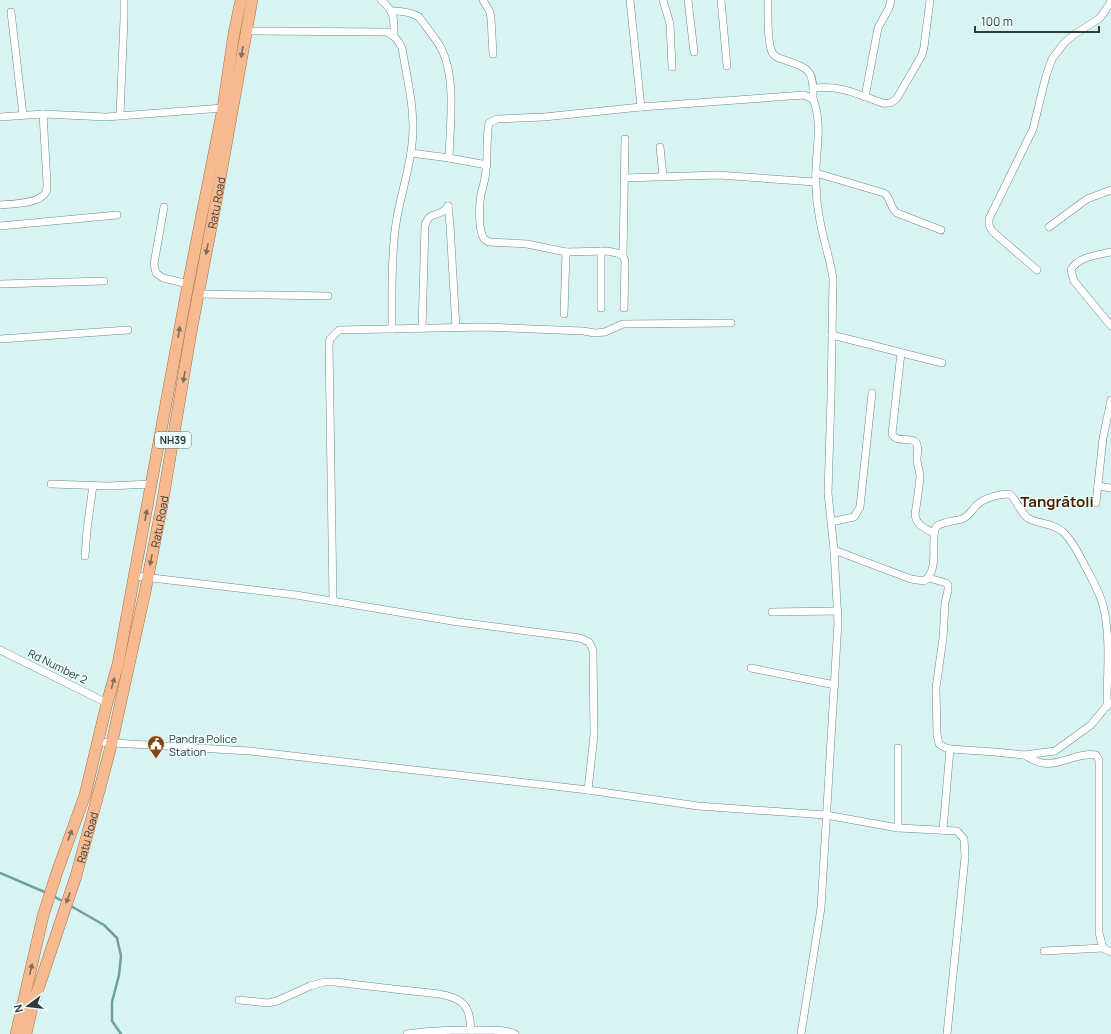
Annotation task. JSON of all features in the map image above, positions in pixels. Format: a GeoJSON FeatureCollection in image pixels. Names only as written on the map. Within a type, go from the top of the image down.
{"type":"FeatureCollection","features":[{"type":"Feature","properties":{"kind":"main road","name":"Ratu Road"},"geometry":{"type":"LineString","coordinates":[[16,1034],[43,916],[57,872],[85,795],[97,742],[118,664],[188,284],[223,108],[234,33],[241,0]]}},
{"type":"Feature","properties":{"kind":"main road","name":"Ratu Road"},"geometry":{"type":"LineString","coordinates":[[26,1034],[32,1007],[60,919],[76,876],[112,742],[148,578],[164,497],[198,294],[216,207],[252,0]]}},
{"type":"Feature","properties":{"kind":"street"},"geometry":{"type":"LineString","coordinates":[[120,115],[124,0]]}},
{"type":"Feature","properties":{"kind":"street"},"geometry":{"type":"LineString","coordinates":[[381,0],[392,11],[394,17],[394,35]]}},
{"type":"Feature","properties":{"kind":"street"},"geometry":{"type":"LineString","coordinates":[[483,0],[492,19],[493,54]]}},
{"type":"Feature","properties":{"kind":"street"},"geometry":{"type":"LineString","coordinates":[[630,0],[641,107]]}},
{"type":"Feature","properties":{"kind":"street"},"geometry":{"type":"LineString","coordinates":[[663,0],[670,24],[672,67]]}},
{"type":"Feature","properties":{"kind":"street"},"geometry":{"type":"LineString","coordinates":[[688,0],[694,52]]}},
{"type":"Feature","properties":{"kind":"street"},"geometry":{"type":"LineString","coordinates":[[720,0],[727,66]]}},
{"type":"Feature","properties":{"kind":"street"},"geometry":{"type":"LineString","coordinates":[[768,0],[771,52],[776,57],[802,66],[810,72],[814,81],[813,99],[817,107],[818,122],[815,182],[819,215],[831,264],[832,278],[828,492],[838,611],[835,685],[821,908],[801,1034]]}},
{"type":"Feature","properties":{"kind":"street"},"geometry":{"type":"LineString","coordinates":[[865,97],[878,28],[889,8],[891,0]]}},
{"type":"Feature","properties":{"kind":"street"},"geometry":{"type":"LineString","coordinates":[[814,88],[834,87],[844,89],[882,103],[888,104],[893,102],[897,98],[922,55],[930,0]]}},
{"type":"Feature","properties":{"kind":"street"},"geometry":{"type":"LineString","coordinates":[[1037,270],[992,231],[989,225],[989,219],[1033,129],[1046,76],[1052,59],[1065,42],[1100,18],[1110,5],[1111,0]]}},
{"type":"Feature","properties":{"kind":"street"},"geometry":{"type":"LineString","coordinates":[[392,11],[405,12],[420,17],[442,50],[449,71],[450,86],[449,158]]}},
{"type":"Feature","properties":{"kind":"street"},"geometry":{"type":"LineString","coordinates":[[11,12],[23,115]]}},
{"type":"Feature","properties":{"kind":"street"},"geometry":{"type":"LineString","coordinates":[[246,30],[387,32],[394,35],[402,48],[410,96],[413,130],[406,183],[394,233],[392,329]]}},
{"type":"Feature","properties":{"kind":"street"},"geometry":{"type":"LineString","coordinates":[[623,256],[617,253],[601,251],[566,252],[527,244],[489,242],[484,240],[480,229],[480,204],[487,165],[487,130],[489,123],[492,120],[804,95],[813,99]]}},
{"type":"Feature","properties":{"kind":"street"},"geometry":{"type":"LineString","coordinates":[[0,117],[43,114],[99,117],[223,108]]}},
{"type":"Feature","properties":{"kind":"street"},"geometry":{"type":"LineString","coordinates":[[0,205],[24,203],[35,200],[42,197],[47,192],[43,114]]}},
{"type":"Feature","properties":{"kind":"street"},"geometry":{"type":"LineString","coordinates":[[624,308],[625,261],[623,256],[625,139]]}},
{"type":"Feature","properties":{"kind":"street"},"geometry":{"type":"LineString","coordinates":[[660,147],[662,176]]}},
{"type":"Feature","properties":{"kind":"street"},"geometry":{"type":"LineString","coordinates":[[411,153],[487,165]]}},
{"type":"Feature","properties":{"kind":"street"},"geometry":{"type":"LineString","coordinates":[[816,173],[884,193],[887,195],[892,209],[896,213],[941,230]]}},
{"type":"Feature","properties":{"kind":"street"},"geometry":{"type":"LineString","coordinates":[[624,178],[718,175],[815,182]]}},
{"type":"Feature","properties":{"kind":"street"},"geometry":{"type":"LineString","coordinates":[[1049,226],[1087,199],[1111,190]]}},
{"type":"Feature","properties":{"kind":"street"},"geometry":{"type":"LineString","coordinates":[[422,328],[426,219],[431,215],[441,213],[448,206],[456,328]]}},
{"type":"Feature","properties":{"kind":"street"},"geometry":{"type":"LineString","coordinates":[[164,207],[154,264],[156,273],[163,278],[188,284]]}},
{"type":"Feature","properties":{"kind":"street"},"geometry":{"type":"LineString","coordinates":[[0,226],[117,215]]}},
{"type":"Feature","properties":{"kind":"street"},"geometry":{"type":"LineString","coordinates":[[601,251],[601,308]]}},
{"type":"Feature","properties":{"kind":"street"},"geometry":{"type":"LineString","coordinates":[[564,314],[566,252]]}},
{"type":"Feature","properties":{"kind":"street"},"geometry":{"type":"LineString","coordinates":[[1111,252],[1080,260],[1073,265],[1070,270],[1074,281],[1111,326]]}},
{"type":"Feature","properties":{"kind":"street"},"geometry":{"type":"LineString","coordinates":[[0,284],[104,281]]}},
{"type":"Feature","properties":{"kind":"street"},"geometry":{"type":"LineString","coordinates":[[198,294],[328,296]]}},
{"type":"Feature","properties":{"kind":"street"},"geometry":{"type":"LineString","coordinates":[[333,601],[329,345],[330,339],[339,330],[514,328],[595,333],[605,332],[623,324],[731,324]]}},
{"type":"Feature","properties":{"kind":"street"},"geometry":{"type":"LineString","coordinates":[[0,339],[128,330]]}},
{"type":"Feature","properties":{"kind":"street"},"geometry":{"type":"LineString","coordinates":[[832,335],[942,363]]}},
{"type":"Feature","properties":{"kind":"street"},"geometry":{"type":"LineString","coordinates":[[901,353],[892,434],[897,439],[914,441],[918,447],[917,463],[920,478],[915,514],[916,519],[922,527],[934,533]]}},
{"type":"Feature","properties":{"kind":"street"},"geometry":{"type":"LineString","coordinates":[[831,522],[854,517],[860,507],[872,393]]}},
{"type":"Feature","properties":{"kind":"street"},"geometry":{"type":"LineString","coordinates":[[1096,504],[1103,438],[1111,400]]}},
{"type":"Feature","properties":{"kind":"street"},"geometry":{"type":"LineString","coordinates":[[51,484],[152,484]]}},
{"type":"Feature","properties":{"kind":"street"},"geometry":{"type":"LineString","coordinates":[[85,556],[93,485]]}},
{"type":"Feature","properties":{"kind":"street"},"geometry":{"type":"LineString","coordinates":[[1098,486],[1111,488]]}},
{"type":"Feature","properties":{"kind":"street"},"geometry":{"type":"LineString","coordinates":[[834,550],[911,579],[924,581],[929,578],[932,570],[934,533],[936,527],[941,524],[954,522],[964,518],[982,501],[1010,494],[1013,496],[1027,517],[1062,531],[1077,550],[1097,590],[1103,606],[1106,624],[1109,704],[1091,725],[1055,751],[1024,755],[944,748],[939,744],[937,734],[936,688],[943,638],[944,603],[948,586],[946,583],[929,578]]}},
{"type":"Feature","properties":{"kind":"street"},"geometry":{"type":"LineString","coordinates":[[135,576],[296,595],[458,622],[580,638],[589,642],[593,650],[594,735],[588,790]]}},
{"type":"Feature","properties":{"kind":"street"},"geometry":{"type":"LineString","coordinates":[[772,612],[838,611]]}},
{"type":"Feature","properties":{"kind":"street","name":"Rd Number 2"},"geometry":{"type":"LineString","coordinates":[[0,650],[107,703]]}},
{"type":"Feature","properties":{"kind":"street"},"geometry":{"type":"LineString","coordinates":[[751,668],[835,685]]}},
{"type":"Feature","properties":{"kind":"street"},"geometry":{"type":"LineString","coordinates":[[97,742],[249,751],[588,790],[698,806],[826,816],[898,828],[957,831],[964,839],[966,846],[947,1034]]}},
{"type":"Feature","properties":{"kind":"street"},"geometry":{"type":"LineString","coordinates":[[898,748],[898,828]]}},
{"type":"Feature","properties":{"kind":"street"},"geometry":{"type":"LineString","coordinates":[[943,830],[950,749]]}},
{"type":"Feature","properties":{"kind":"street"},"geometry":{"type":"LineString","coordinates":[[1024,755],[1041,763],[1056,762],[1089,754],[1096,755],[1099,760],[1098,933],[1103,948]]}},
{"type":"Feature","properties":{"kind":"street"},"geometry":{"type":"LineString","coordinates":[[1044,951],[1103,948],[1111,952]]}},
{"type":"Feature","properties":{"kind":"street"},"geometry":{"type":"LineString","coordinates":[[239,1000],[268,1003],[277,1001],[310,986],[325,982],[436,994],[453,998],[461,1002],[469,1015],[471,1030]]}},
{"type":"Feature","properties":{"kind":"street"},"geometry":{"type":"LineString","coordinates":[[407,1034],[434,1030],[505,1031],[515,1034]]}},
{"type":"Feature","properties":{"kind":"waterway"},"geometry":{"type":"LineString","coordinates":[[0,873],[47,893]]}},
{"type":"Feature","properties":{"kind":"waterway"},"geometry":{"type":"LineString","coordinates":[[53,896],[64,902]]}},
{"type":"Feature","properties":{"kind":"waterway"},"geometry":{"type":"LineString","coordinates":[[69,905],[104,925],[117,938],[121,956],[119,975],[112,1002],[112,1021],[121,1034]]}},
{"type":"Feature","properties":{"kind":"place","name":"Pandra Police Station"},"geometry":{"type":"Point","coordinates":[156,759]}},
{"type":"Feature","properties":{"kind":"district","name":"Tangrātoli"},"geometry":{"type":"Point","coordinates":[1057,501]}}]}
